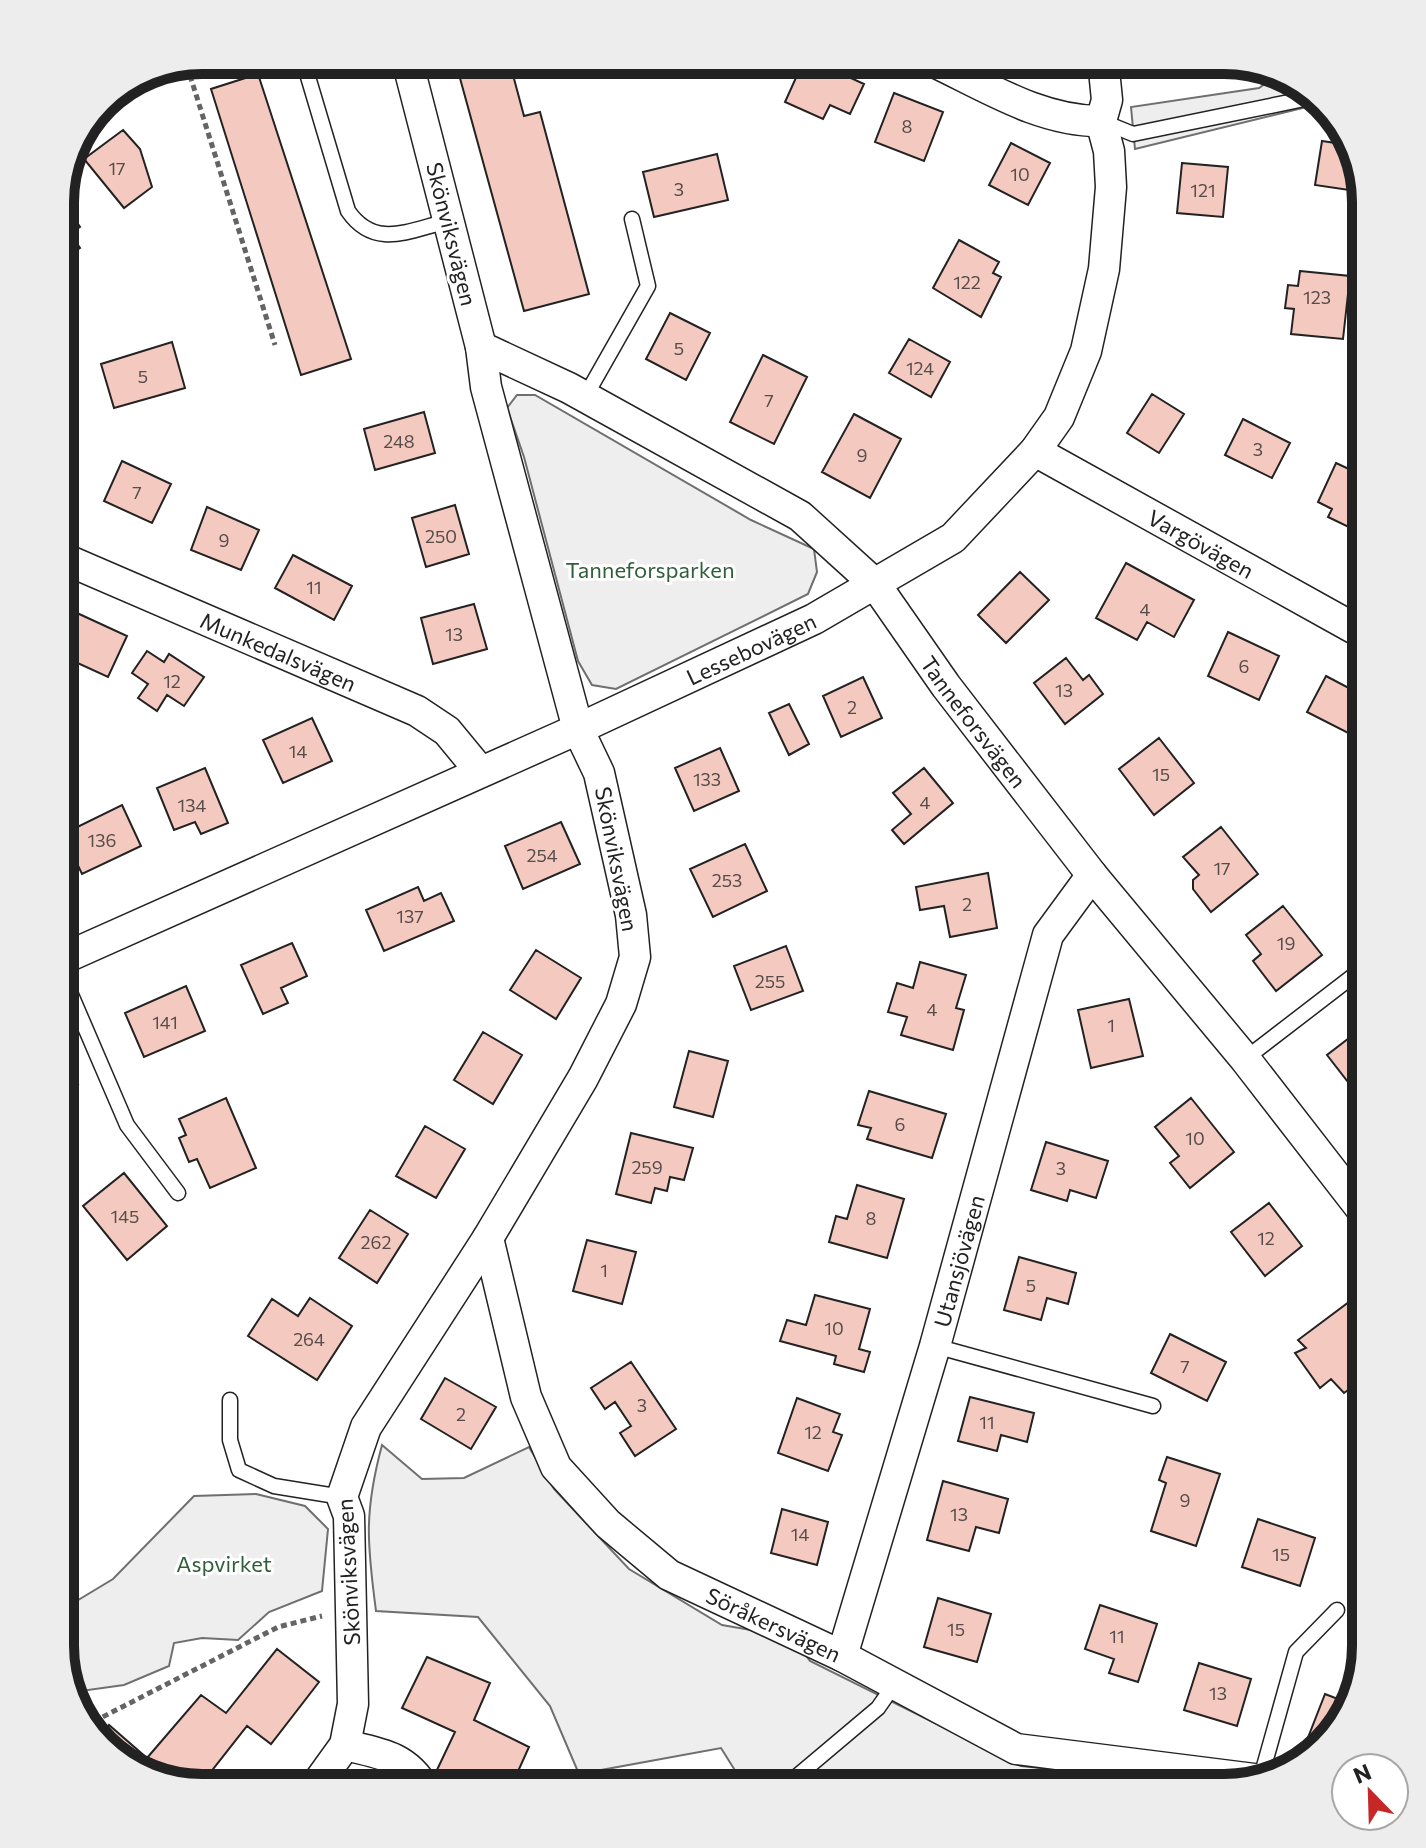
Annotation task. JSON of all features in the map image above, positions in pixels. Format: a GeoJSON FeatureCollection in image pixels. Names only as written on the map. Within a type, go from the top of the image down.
{"type":"FeatureCollection","features":[{"type":"Feature","properties":{"kind":"street","name":"Skönviksvägen"},"geometry":{"type":"LineString","coordinates":[[324,1774],[345,1745],[353,1704],[349,1516],[342,1497],[366,1427],[488,1238],[583,1078],[621,1004],[635,957],[631,915],[599,773],[578,729],[486,387],[481,347],[411,74]]}},
{"type":"Feature","properties":{"kind":"street"},"geometry":{"type":"LineString","coordinates":[[961,74],[1048,114],[1073,121],[1101,121]]}},
{"type":"Feature","properties":{"kind":"street","name":"Lessebovägen"},"geometry":{"type":"LineString","coordinates":[[74,946],[578,729],[814,619],[953,538],[1035,451],[1059,417],[1086,351],[1104,269],[1111,187],[1109,151],[1101,121],[1107,100],[1104,74]]}},
{"type":"Feature","properties":{"kind":"street","name":"Tanneforsvägen"},"geometry":{"type":"LineString","coordinates":[[481,347],[585,397],[800,516],[875,584],[946,686],[1092,875],[1245,1059],[1352,1197]]}},
{"type":"Feature","properties":{"kind":"street","name":"Vargövägen"},"geometry":{"type":"LineString","coordinates":[[1035,451],[1352,627]]}},
{"type":"Feature","properties":{"kind":"street","name":"Munkedalsvägen"},"geometry":{"type":"LineString","coordinates":[[74,563],[417,711],[447,731],[480,771]]}},
{"type":"Feature","properties":{"kind":"street","name":"Utansjövägen"},"geometry":{"type":"LineString","coordinates":[[842,1656],[935,1346],[1048,935],[1092,875]]}},
{"type":"Feature","properties":{"kind":"street","name":"Söråkersvägen"},"geometry":{"type":"LineString","coordinates":[[488,1238],[526,1397],[556,1467],[608,1524],[669,1575],[842,1656],[1016,1749],[1214,1774]]}},
{"type":"Feature","properties":{"kind":"street"},"geometry":{"type":"LineString","coordinates":[[345,1745],[392,1756],[417,1774]]}},
{"type":"Feature","properties":{"kind":"lane"},"geometry":{"type":"LineString","coordinates":[[307,74],[348,211],[359,227],[376,236],[450,221]]}},
{"type":"Feature","properties":{"kind":"lane"},"geometry":{"type":"LineString","coordinates":[[1101,121],[1133,134],[1300,100]]}},
{"type":"Feature","properties":{"kind":"lane"},"geometry":{"type":"LineString","coordinates":[[585,397],[648,286],[632,219]]}},
{"type":"Feature","properties":{"kind":"lane"},"geometry":{"type":"LineString","coordinates":[[1245,1059],[1352,977]]}},
{"type":"Feature","properties":{"kind":"lane"},"geometry":{"type":"LineString","coordinates":[[74,1002],[127,1125],[178,1193]]}},
{"type":"Feature","properties":{"kind":"lane"},"geometry":{"type":"LineString","coordinates":[[935,1346],[1153,1406]]}},
{"type":"Feature","properties":{"kind":"lane"},"geometry":{"type":"LineString","coordinates":[[230,1400],[230,1440],[239,1470],[274,1486],[342,1497]]}},
{"type":"Feature","properties":{"kind":"lane"},"geometry":{"type":"LineString","coordinates":[[1264,1767],[1296,1652],[1337,1610]]}},
{"type":"Feature","properties":{"kind":"lane"},"geometry":{"type":"LineString","coordinates":[[800,1774],[878,1708],[894,1685]]}},
{"type":"Feature","properties":{"kind":"path"},"geometry":{"type":"LineString","coordinates":[[190,75],[275,345]]}},
{"type":"Feature","properties":{"kind":"path"},"geometry":{"type":"LineString","coordinates":[[97,1718],[278,1627],[351,1608]]}},
{"type":"Feature","properties":{"kind":"green space"},"geometry":{"type":"Polygon","coordinates":[[[1268,82],[1288,91],[1309,107],[1135,149],[1131,107],[1259,88],[1268,82]]]}},
{"type":"Feature","properties":{"kind":"green space","name":"Tanneforsparken"},"geometry":{"type":"Polygon","coordinates":[[[517,395],[535,395],[751,520],[814,549],[817,572],[808,594],[616,689],[592,685],[578,661],[524,457],[507,408],[517,395]]]}},
{"type":"Feature","properties":{"kind":"green space"},"geometry":{"type":"Polygon","coordinates":[[[382,1445],[422,1479],[464,1478],[529,1447],[554,1489],[629,1569],[722,1625],[792,1637],[810,1661],[1021,1766],[1100,1774],[737,1774],[721,1748],[579,1774],[550,1706],[478,1617],[376,1611],[369,1528],[382,1445]]]}},
{"type":"Feature","properties":{"kind":"green space","name":"Aspvirket"},"geometry":{"type":"Polygon","coordinates":[[[256,1494],[305,1506],[328,1529],[322,1591],[269,1612],[238,1640],[202,1638],[174,1643],[169,1666],[124,1685],[82,1691],[75,1663],[74,1603],[113,1579],[194,1496],[256,1494]]]}},
{"type":"Feature","properties":{"kind":"building"},"geometry":{"type":"Polygon","coordinates":[[[258,74],[351,359],[301,375],[211,89],[258,74]]]}},
{"type":"Feature","properties":{"kind":"building"},"geometry":{"type":"Polygon","coordinates":[[[459,74],[513,74],[524,116],[540,112],[589,294],[524,311],[459,74]]]}},
{"type":"Feature","properties":{"kind":"building"},"geometry":{"type":"Polygon","coordinates":[[[798,74],[842,74],[864,84],[850,114],[830,105],[823,119],[785,102],[798,74]]]}},
{"type":"Feature","properties":{"kind":"building"},"geometry":{"type":"Polygon","coordinates":[[[894,93],[943,112],[924,161],[875,142],[894,93]]]}},
{"type":"Feature","properties":{"kind":"building"},"geometry":{"type":"Polygon","coordinates":[[[123,130],[140,149],[152,187],[124,208],[84,159],[123,130]]]}},
{"type":"Feature","properties":{"kind":"building"},"geometry":{"type":"Polygon","coordinates":[[[1322,141],[1338,143],[1350,177],[1351,190],[1315,185],[1322,141]]]}},
{"type":"Feature","properties":{"kind":"building"},"geometry":{"type":"Polygon","coordinates":[[[1011,143],[1050,163],[1028,205],[989,185],[1011,143]]]}},
{"type":"Feature","properties":{"kind":"building"},"geometry":{"type":"Polygon","coordinates":[[[717,154],[728,200],[654,217],[643,172],[717,154]]]}},
{"type":"Feature","properties":{"kind":"building"},"geometry":{"type":"Polygon","coordinates":[[[1182,163],[1228,167],[1223,217],[1177,213],[1182,163]]]}},
{"type":"Feature","properties":{"kind":"building"},"geometry":{"type":"Polygon","coordinates":[[[959,240],[999,262],[993,273],[1001,277],[981,317],[933,288],[959,240]]]}},
{"type":"Feature","properties":{"kind":"building"},"geometry":{"type":"Polygon","coordinates":[[[1300,271],[1350,276],[1343,339],[1291,334],[1294,309],[1285,308],[1288,285],[1298,286],[1300,271]]]}},
{"type":"Feature","properties":{"kind":"building"},"geometry":{"type":"Polygon","coordinates":[[[670,313],[710,333],[686,380],[646,359],[670,313]]]}},
{"type":"Feature","properties":{"kind":"building"},"geometry":{"type":"Polygon","coordinates":[[[909,339],[950,362],[931,397],[889,373],[909,339]]]}},
{"type":"Feature","properties":{"kind":"building"},"geometry":{"type":"Polygon","coordinates":[[[172,342],[185,388],[114,408],[101,364],[172,342]]]}},
{"type":"Feature","properties":{"kind":"building"},"geometry":{"type":"Polygon","coordinates":[[[763,355],[807,377],[774,444],[730,422],[763,355]]]}},
{"type":"Feature","properties":{"kind":"building"},"geometry":{"type":"Polygon","coordinates":[[[1152,394],[1184,414],[1159,453],[1127,433],[1152,394]]]}},
{"type":"Feature","properties":{"kind":"building"},"geometry":{"type":"Polygon","coordinates":[[[424,412],[435,453],[375,470],[364,429],[424,412]]]}},
{"type":"Feature","properties":{"kind":"building"},"geometry":{"type":"Polygon","coordinates":[[[854,414],[901,439],[870,498],[822,472],[854,414]]]}},
{"type":"Feature","properties":{"kind":"building"},"geometry":{"type":"Polygon","coordinates":[[[1243,419],[1290,443],[1272,478],[1225,455],[1243,419]]]}},
{"type":"Feature","properties":{"kind":"building"},"geometry":{"type":"Polygon","coordinates":[[[122,461],[171,484],[152,523],[104,501],[122,461]]]}},
{"type":"Feature","properties":{"kind":"building"},"geometry":{"type":"Polygon","coordinates":[[[1336,463],[1352,470],[1352,529],[1328,517],[1332,509],[1318,502],[1336,463]]]}},
{"type":"Feature","properties":{"kind":"building"},"geometry":{"type":"Polygon","coordinates":[[[455,505],[469,554],[426,567],[412,518],[455,505]]]}},
{"type":"Feature","properties":{"kind":"building"},"geometry":{"type":"Polygon","coordinates":[[[207,507],[259,530],[241,570],[191,550],[207,507]]]}},
{"type":"Feature","properties":{"kind":"building"},"geometry":{"type":"Polygon","coordinates":[[[293,555],[352,586],[334,620],[275,588],[293,555]]]}},
{"type":"Feature","properties":{"kind":"building"},"geometry":{"type":"Polygon","coordinates":[[[1126,563],[1194,600],[1174,637],[1147,622],[1137,640],[1096,618],[1126,563]]]}},
{"type":"Feature","properties":{"kind":"building"},"geometry":{"type":"Polygon","coordinates":[[[1020,572],[1049,600],[1006,643],[978,615],[1020,572]]]}},
{"type":"Feature","properties":{"kind":"building"},"geometry":{"type":"Polygon","coordinates":[[[474,604],[487,649],[433,664],[421,618],[474,604]]]}},
{"type":"Feature","properties":{"kind":"building"},"geometry":{"type":"Polygon","coordinates":[[[77,613],[127,636],[108,677],[74,661],[74,620],[77,613]]]}},
{"type":"Feature","properties":{"kind":"building"},"geometry":{"type":"Polygon","coordinates":[[[1228,632],[1279,656],[1259,700],[1208,676],[1228,632]]]}},
{"type":"Feature","properties":{"kind":"building"},"geometry":{"type":"Polygon","coordinates":[[[147,651],[164,662],[169,654],[204,677],[184,706],[167,695],[157,711],[138,698],[148,684],[132,673],[147,651]]]}},
{"type":"Feature","properties":{"kind":"building"},"geometry":{"type":"Polygon","coordinates":[[[1066,658],[1083,680],[1089,675],[1103,694],[1065,724],[1034,683],[1066,658]]]}},
{"type":"Feature","properties":{"kind":"building"},"geometry":{"type":"Polygon","coordinates":[[[1326,676],[1352,690],[1352,735],[1307,712],[1326,676]]]}},
{"type":"Feature","properties":{"kind":"building"},"geometry":{"type":"Polygon","coordinates":[[[863,677],[882,718],[841,737],[823,696],[863,677]]]}},
{"type":"Feature","properties":{"kind":"building"},"geometry":{"type":"Polygon","coordinates":[[[789,704],[809,744],[789,755],[769,713],[789,704]]]}},
{"type":"Feature","properties":{"kind":"building"},"geometry":{"type":"Polygon","coordinates":[[[312,718],[332,761],[283,783],[263,740],[312,718]]]}},
{"type":"Feature","properties":{"kind":"building"},"geometry":{"type":"Polygon","coordinates":[[[1159,738],[1194,783],[1154,815],[1119,769],[1159,738]]]}},
{"type":"Feature","properties":{"kind":"building"},"geometry":{"type":"Polygon","coordinates":[[[720,748],[739,791],[694,811],[675,768],[720,748]]]}},
{"type":"Feature","properties":{"kind":"building"},"geometry":{"type":"Polygon","coordinates":[[[205,768],[228,823],[201,834],[195,822],[174,830],[157,788],[205,768]]]}},
{"type":"Feature","properties":{"kind":"building"},"geometry":{"type":"Polygon","coordinates":[[[924,768],[953,803],[904,844],[892,830],[911,814],[893,793],[924,768]]]}},
{"type":"Feature","properties":{"kind":"building"},"geometry":{"type":"Polygon","coordinates":[[[122,805],[141,846],[82,874],[74,857],[74,829],[122,805]]]}},
{"type":"Feature","properties":{"kind":"building"},"geometry":{"type":"Polygon","coordinates":[[[561,822],[580,864],[523,889],[505,846],[561,822]]]}},
{"type":"Feature","properties":{"kind":"building"},"geometry":{"type":"Polygon","coordinates":[[[1221,827],[1258,874],[1211,912],[1193,889],[1193,880],[1199,875],[1183,857],[1221,827]]]}},
{"type":"Feature","properties":{"kind":"building"},"geometry":{"type":"Polygon","coordinates":[[[745,844],[767,891],[713,917],[690,869],[745,844]]]}},
{"type":"Feature","properties":{"kind":"building"},"geometry":{"type":"Polygon","coordinates":[[[988,873],[997,928],[950,937],[944,906],[920,910],[916,887],[988,873]]]}},
{"type":"Feature","properties":{"kind":"building"},"geometry":{"type":"Polygon","coordinates":[[[418,887],[424,901],[441,893],[454,921],[384,951],[366,910],[418,887]]]}},
{"type":"Feature","properties":{"kind":"building"},"geometry":{"type":"Polygon","coordinates":[[[1283,906],[1322,955],[1276,991],[1253,961],[1261,954],[1246,935],[1283,906]]]}},
{"type":"Feature","properties":{"kind":"building"},"geometry":{"type":"Polygon","coordinates":[[[292,943],[307,976],[281,988],[288,1003],[263,1014],[241,965],[292,943]]]}},
{"type":"Feature","properties":{"kind":"building"},"geometry":{"type":"Polygon","coordinates":[[[786,946],[803,991],[751,1010],[734,966],[786,946]]]}},
{"type":"Feature","properties":{"kind":"building"},"geometry":{"type":"Polygon","coordinates":[[[536,950],[581,978],[556,1019],[510,990],[536,950]]]}},
{"type":"Feature","properties":{"kind":"building"},"geometry":{"type":"Polygon","coordinates":[[[920,962],[966,975],[956,1008],[964,1010],[953,1050],[901,1035],[907,1017],[888,1012],[897,983],[913,988],[920,962]]]}},
{"type":"Feature","properties":{"kind":"building"},"geometry":{"type":"Polygon","coordinates":[[[186,986],[205,1031],[144,1057],[125,1013],[186,986]]]}},
{"type":"Feature","properties":{"kind":"building"},"geometry":{"type":"Polygon","coordinates":[[[1129,999],[1143,1056],[1091,1068],[1078,1010],[1129,999]]]}},
{"type":"Feature","properties":{"kind":"building"},"geometry":{"type":"Polygon","coordinates":[[[483,1032],[522,1055],[493,1104],[454,1080],[483,1032]]]}},
{"type":"Feature","properties":{"kind":"building"},"geometry":{"type":"Polygon","coordinates":[[[1352,1036],[1352,1087],[1327,1055],[1352,1036]]]}},
{"type":"Feature","properties":{"kind":"building"},"geometry":{"type":"Polygon","coordinates":[[[689,1051],[728,1061],[713,1117],[674,1107],[689,1051]]]}},
{"type":"Feature","properties":{"kind":"building"},"geometry":{"type":"Polygon","coordinates":[[[869,1091],[946,1114],[932,1158],[867,1139],[871,1128],[858,1125],[869,1091]]]}},
{"type":"Feature","properties":{"kind":"building"},"geometry":{"type":"Polygon","coordinates":[[[226,1098],[256,1168],[210,1188],[197,1159],[189,1162],[179,1138],[186,1135],[179,1119],[226,1098]]]}},
{"type":"Feature","properties":{"kind":"building"},"geometry":{"type":"Polygon","coordinates":[[[1191,1098],[1234,1152],[1190,1188],[1170,1163],[1179,1156],[1155,1127],[1191,1098]]]}},
{"type":"Feature","properties":{"kind":"building"},"geometry":{"type":"Polygon","coordinates":[[[425,1126],[465,1149],[436,1198],[396,1176],[425,1126]]]}},
{"type":"Feature","properties":{"kind":"building"},"geometry":{"type":"Polygon","coordinates":[[[631,1133],[693,1148],[684,1180],[670,1177],[667,1191],[655,1188],[651,1203],[616,1194],[631,1133]]]}},
{"type":"Feature","properties":{"kind":"building"},"geometry":{"type":"Polygon","coordinates":[[[1046,1142],[1108,1161],[1096,1198],[1070,1190],[1067,1201],[1031,1190],[1046,1142]]]}},
{"type":"Feature","properties":{"kind":"building"},"geometry":{"type":"Polygon","coordinates":[[[124,1173],[167,1226],[127,1260],[83,1206],[124,1173]]]}},
{"type":"Feature","properties":{"kind":"building"},"geometry":{"type":"Polygon","coordinates":[[[857,1185],[904,1199],[887,1258],[829,1242],[836,1216],[847,1219],[857,1185]]]}},
{"type":"Feature","properties":{"kind":"building"},"geometry":{"type":"Polygon","coordinates":[[[1269,1203],[1302,1246],[1265,1276],[1231,1232],[1269,1203]]]}},
{"type":"Feature","properties":{"kind":"building"},"geometry":{"type":"Polygon","coordinates":[[[370,1210],[408,1234],[377,1283],[339,1258],[370,1210]]]}},
{"type":"Feature","properties":{"kind":"building"},"geometry":{"type":"Polygon","coordinates":[[[587,1240],[636,1252],[622,1304],[573,1291],[587,1240]]]}},
{"type":"Feature","properties":{"kind":"building"},"geometry":{"type":"Polygon","coordinates":[[[1019,1257],[1076,1273],[1068,1304],[1047,1298],[1041,1320],[1004,1310],[1019,1257]]]}},
{"type":"Feature","properties":{"kind":"building"},"geometry":{"type":"Polygon","coordinates":[[[815,1295],[870,1309],[859,1349],[870,1352],[864,1372],[834,1364],[836,1356],[780,1341],[787,1320],[806,1325],[815,1295]]]}},
{"type":"Feature","properties":{"kind":"building"},"geometry":{"type":"Polygon","coordinates":[[[310,1298],[352,1326],[317,1380],[248,1336],[272,1299],[298,1316],[310,1298]]]}},
{"type":"Feature","properties":{"kind":"building"},"geometry":{"type":"Polygon","coordinates":[[[1352,1300],[1352,1387],[1344,1393],[1331,1379],[1320,1388],[1295,1353],[1306,1348],[1298,1340],[1352,1300]]]}},
{"type":"Feature","properties":{"kind":"building"},"geometry":{"type":"Polygon","coordinates":[[[1170,1334],[1226,1362],[1207,1401],[1151,1373],[1170,1334]]]}},
{"type":"Feature","properties":{"kind":"building"},"geometry":{"type":"Polygon","coordinates":[[[631,1362],[676,1429],[635,1456],[620,1433],[631,1426],[615,1402],[605,1409],[591,1388],[631,1362]]]}},
{"type":"Feature","properties":{"kind":"building"},"geometry":{"type":"Polygon","coordinates":[[[445,1378],[496,1407],[471,1449],[421,1419],[445,1378]]]}},
{"type":"Feature","properties":{"kind":"building"},"geometry":{"type":"Polygon","coordinates":[[[970,1397],[1034,1413],[1027,1442],[1001,1435],[997,1451],[958,1441],[970,1397]]]}},
{"type":"Feature","properties":{"kind":"building"},"geometry":{"type":"Polygon","coordinates":[[[797,1398],[840,1414],[833,1432],[842,1435],[828,1471],[778,1453],[797,1398]]]}},
{"type":"Feature","properties":{"kind":"building"},"geometry":{"type":"Polygon","coordinates":[[[1167,1457],[1220,1474],[1196,1546],[1151,1531],[1166,1483],[1159,1480],[1167,1457]]]}},
{"type":"Feature","properties":{"kind":"building"},"geometry":{"type":"Polygon","coordinates":[[[943,1481],[1008,1499],[999,1533],[976,1527],[969,1551],[927,1540],[943,1481]]]}},
{"type":"Feature","properties":{"kind":"building"},"geometry":{"type":"Polygon","coordinates":[[[782,1509],[828,1522],[817,1565],[771,1553],[782,1509]]]}},
{"type":"Feature","properties":{"kind":"building"},"geometry":{"type":"Polygon","coordinates":[[[1258,1519],[1315,1538],[1300,1586],[1242,1567],[1258,1519]]]}},
{"type":"Feature","properties":{"kind":"building"},"geometry":{"type":"Polygon","coordinates":[[[938,1598],[991,1614],[977,1662],[924,1647],[938,1598]]]}},
{"type":"Feature","properties":{"kind":"building"},"geometry":{"type":"Polygon","coordinates":[[[1100,1605],[1157,1624],[1138,1682],[1109,1673],[1114,1659],[1085,1649],[1100,1605]]]}},
{"type":"Feature","properties":{"kind":"building"},"geometry":{"type":"Polygon","coordinates":[[[277,1649],[319,1682],[271,1744],[247,1726],[209,1774],[177,1772],[145,1761],[105,1729],[109,1725],[147,1758],[201,1695],[226,1713],[277,1649]]]}},
{"type":"Feature","properties":{"kind":"building"},"geometry":{"type":"Polygon","coordinates":[[[427,1657],[490,1683],[474,1720],[529,1747],[517,1774],[441,1774],[436,1772],[455,1732],[402,1708],[427,1657]]]}},
{"type":"Feature","properties":{"kind":"building"},"geometry":{"type":"Polygon","coordinates":[[[1199,1663],[1251,1679],[1237,1726],[1184,1710],[1199,1663]]]}},
{"type":"Feature","properties":{"kind":"building"},"geometry":{"type":"Polygon","coordinates":[[[1325,1694],[1340,1700],[1320,1730],[1306,1744],[1325,1694]]]}}]}
